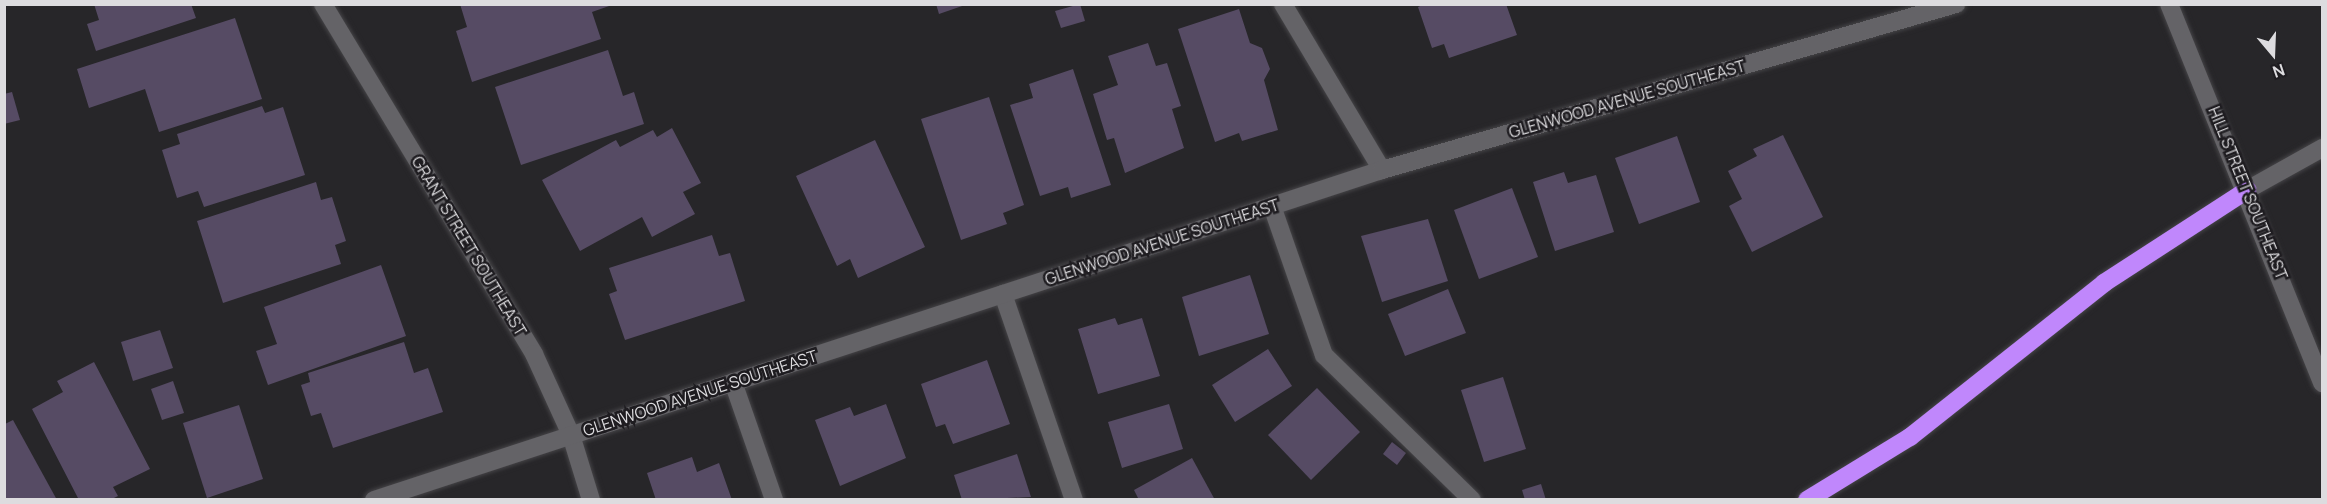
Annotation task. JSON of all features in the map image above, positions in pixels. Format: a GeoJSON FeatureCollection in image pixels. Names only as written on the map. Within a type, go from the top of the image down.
{"type":"FeatureCollection","features":[{"type":"Feature","properties":{"kind":"highway"},"geometry":{"type":"LineString","coordinates":[[1808,500],[1910,437],[2104,283],[2247,190]]}},
{"type":"Feature","properties":{"kind":"street","name":"GRANT STREET SOUTHEAST"},"geometry":{"type":"LineString","coordinates":[[323,4],[534,354],[571,435],[591,500]]}},
{"type":"Feature","properties":{"kind":"street"},"geometry":{"type":"LineString","coordinates":[[1283,4],[1382,170]]}},
{"type":"Feature","properties":{"kind":"street","name":"GLENWOOD AVENUE SOUTHEAST"},"geometry":{"type":"LineString","coordinates":[[374,500],[1382,170],[1956,4]]}},
{"type":"Feature","properties":{"kind":"street","name":"HILL STREET SOUTHEAST"},"geometry":{"type":"LineString","coordinates":[[2169,4],[2310,344],[2322,383]]}},
{"type":"Feature","properties":{"kind":"street"},"geometry":{"type":"LineString","coordinates":[[2247,190],[2322,148]]}},
{"type":"Feature","properties":{"kind":"street"},"geometry":{"type":"LineString","coordinates":[[1272,206],[1324,355],[1472,500]]}},
{"type":"Feature","properties":{"kind":"street"},"geometry":{"type":"LineString","coordinates":[[1003,294],[1074,500]]}},
{"type":"Feature","properties":{"kind":"street"},"geometry":{"type":"LineString","coordinates":[[734,382],[774,500]]}},
{"type":"Feature","properties":{"kind":"building"},"geometry":{"type":"Polygon","coordinates":[[[94,4],[191,4],[196,18],[96,51],[87,24],[99,20],[94,4]]]}},
{"type":"Feature","properties":{"kind":"building"},"geometry":{"type":"Polygon","coordinates":[[[460,4],[612,5],[592,12],[601,39],[472,82],[456,31],[467,27],[460,4]]]}},
{"type":"Feature","properties":{"kind":"building"},"geometry":{"type":"Polygon","coordinates":[[[936,4],[965,4],[965,5],[939,14],[936,4]]]}},
{"type":"Feature","properties":{"kind":"building"},"geometry":{"type":"Polygon","coordinates":[[[1080,4],[1085,21],[1061,28],[1055,11],[1080,4]]]}},
{"type":"Feature","properties":{"kind":"building"},"geometry":{"type":"Polygon","coordinates":[[[1425,4],[1506,4],[1517,35],[1449,58],[1444,44],[1432,48],[1418,7],[1425,4]]]}},
{"type":"Feature","properties":{"kind":"building"},"geometry":{"type":"Polygon","coordinates":[[[1239,9],[1250,43],[1262,48],[1270,69],[1264,80],[1278,130],[1242,141],[1239,133],[1215,142],[1178,29],[1239,9]]]}},
{"type":"Feature","properties":{"kind":"building"},"geometry":{"type":"Polygon","coordinates":[[[235,18],[262,99],[159,132],[145,89],[89,108],[77,69],[235,18]]]}},
{"type":"Feature","properties":{"kind":"building"},"geometry":{"type":"Polygon","coordinates":[[[1148,43],[1156,66],[1167,63],[1181,106],[1172,109],[1184,148],[1125,173],[1114,138],[1107,140],[1093,94],[1118,85],[1108,56],[1148,43]]]}},
{"type":"Feature","properties":{"kind":"building"},"geometry":{"type":"Polygon","coordinates":[[[608,50],[623,96],[634,92],[644,124],[521,165],[495,87],[608,50]]]}},
{"type":"Feature","properties":{"kind":"building"},"geometry":{"type":"Polygon","coordinates":[[[1073,69],[1111,185],[1071,198],[1068,187],[1040,196],[1010,105],[1033,98],[1029,84],[1073,69]]]}},
{"type":"Feature","properties":{"kind":"building"},"geometry":{"type":"Polygon","coordinates":[[[12,92],[20,120],[4,124],[4,94],[12,92]]]}},
{"type":"Feature","properties":{"kind":"building"},"geometry":{"type":"Polygon","coordinates":[[[989,97],[1024,205],[1003,213],[1007,224],[961,240],[921,119],[989,97]]]}},
{"type":"Feature","properties":{"kind":"building"},"geometry":{"type":"Polygon","coordinates":[[[262,106],[265,113],[283,107],[305,175],[204,207],[198,191],[177,198],[162,150],[180,144],[177,134],[262,106]]]}},
{"type":"Feature","properties":{"kind":"building"},"geometry":{"type":"Polygon","coordinates":[[[672,128],[701,183],[683,192],[695,214],[652,237],[642,217],[580,251],[542,180],[616,140],[620,147],[653,130],[657,137],[672,128]]]}},
{"type":"Feature","properties":{"kind":"building"},"geometry":{"type":"Polygon","coordinates":[[[1783,135],[1823,217],[1752,252],[1729,206],[1742,199],[1728,171],[1757,156],[1753,149],[1783,135]]]}},
{"type":"Feature","properties":{"kind":"building"},"geometry":{"type":"Polygon","coordinates":[[[1677,136],[1700,202],[1639,224],[1615,158],[1677,136]]]}},
{"type":"Feature","properties":{"kind":"building"},"geometry":{"type":"Polygon","coordinates":[[[875,140],[925,247],[858,278],[850,259],[837,266],[796,176],[875,140]]]}},
{"type":"Feature","properties":{"kind":"building"},"geometry":{"type":"Polygon","coordinates":[[[1564,172],[1568,183],[1596,175],[1614,232],[1555,251],[1533,182],[1564,172]]]}},
{"type":"Feature","properties":{"kind":"building"},"geometry":{"type":"Polygon","coordinates":[[[316,182],[321,200],[332,197],[346,241],[335,245],[341,264],[223,303],[197,221],[316,182]]]}},
{"type":"Feature","properties":{"kind":"building"},"geometry":{"type":"Polygon","coordinates":[[[1512,188],[1538,257],[1479,279],[1454,210],[1512,188]]]}},
{"type":"Feature","properties":{"kind":"building"},"geometry":{"type":"Polygon","coordinates":[[[1428,219],[1448,281],[1382,302],[1361,236],[1428,219]]]}},
{"type":"Feature","properties":{"kind":"building"},"geometry":{"type":"Polygon","coordinates":[[[712,235],[719,256],[730,253],[745,301],[625,340],[609,294],[617,291],[609,268],[712,235]]]}},
{"type":"Feature","properties":{"kind":"building"},"geometry":{"type":"Polygon","coordinates":[[[381,265],[406,336],[268,385],[256,351],[277,344],[264,307],[381,265]]]}},
{"type":"Feature","properties":{"kind":"building"},"geometry":{"type":"Polygon","coordinates":[[[1250,275],[1269,334],[1199,356],[1182,297],[1250,275]]]}},
{"type":"Feature","properties":{"kind":"building"},"geometry":{"type":"Polygon","coordinates":[[[1448,289],[1466,333],[1405,356],[1388,314],[1448,289]]]}},
{"type":"Feature","properties":{"kind":"building"},"geometry":{"type":"Polygon","coordinates":[[[1115,318],[1118,325],[1142,318],[1160,376],[1098,394],[1078,329],[1115,318]]]}},
{"type":"Feature","properties":{"kind":"building"},"geometry":{"type":"Polygon","coordinates":[[[160,330],[173,368],[133,381],[121,342],[160,330]]]}},
{"type":"Feature","properties":{"kind":"building"},"geometry":{"type":"Polygon","coordinates":[[[404,342],[414,373],[428,368],[443,412],[333,448],[321,413],[311,416],[301,385],[310,382],[308,373],[404,342]]]}},
{"type":"Feature","properties":{"kind":"building"},"geometry":{"type":"Polygon","coordinates":[[[1268,349],[1292,386],[1235,422],[1212,385],[1268,349]]]}},
{"type":"Feature","properties":{"kind":"building"},"geometry":{"type":"Polygon","coordinates":[[[987,360],[1010,424],[953,444],[945,424],[936,427],[921,384],[987,360]]]}},
{"type":"Feature","properties":{"kind":"building"},"geometry":{"type":"Polygon","coordinates":[[[94,362],[150,469],[113,487],[118,496],[110,500],[79,500],[32,409],[63,392],[57,381],[94,362]]]}},
{"type":"Feature","properties":{"kind":"building"},"geometry":{"type":"Polygon","coordinates":[[[1503,377],[1526,449],[1484,462],[1461,390],[1503,377]]]}},
{"type":"Feature","properties":{"kind":"building"},"geometry":{"type":"Polygon","coordinates":[[[173,381],[184,413],[162,420],[151,389],[173,381]]]}},
{"type":"Feature","properties":{"kind":"building"},"geometry":{"type":"Polygon","coordinates":[[[1317,388],[1360,432],[1311,480],[1268,435],[1317,388]]]}},
{"type":"Feature","properties":{"kind":"building"},"geometry":{"type":"Polygon","coordinates":[[[886,404],[906,458],[840,486],[815,420],[850,407],[854,416],[886,404]]]}},
{"type":"Feature","properties":{"kind":"building"},"geometry":{"type":"Polygon","coordinates":[[[1169,404],[1183,449],[1122,468],[1108,422],[1169,404]]]}},
{"type":"Feature","properties":{"kind":"building"},"geometry":{"type":"Polygon","coordinates":[[[239,405],[263,479],[207,498],[183,423],[239,405]]]}},
{"type":"Feature","properties":{"kind":"building"},"geometry":{"type":"Polygon","coordinates":[[[13,420],[57,500],[5,500],[5,424],[13,420]]]}},
{"type":"Feature","properties":{"kind":"building"},"geometry":{"type":"Polygon","coordinates":[[[1392,442],[1406,453],[1397,465],[1383,454],[1392,442]]]}},
{"type":"Feature","properties":{"kind":"building"},"geometry":{"type":"Polygon","coordinates":[[[1017,454],[1031,497],[962,500],[954,475],[1017,454]]]}},
{"type":"Feature","properties":{"kind":"building"},"geometry":{"type":"Polygon","coordinates":[[[692,457],[697,472],[719,463],[732,500],[656,500],[647,473],[692,457]]]}},
{"type":"Feature","properties":{"kind":"building"},"geometry":{"type":"Polygon","coordinates":[[[1192,458],[1215,500],[1139,500],[1134,490],[1192,458]]]}},
{"type":"Feature","properties":{"kind":"building"},"geometry":{"type":"Polygon","coordinates":[[[1541,484],[1546,500],[1525,500],[1522,490],[1541,484]]]}}]}
